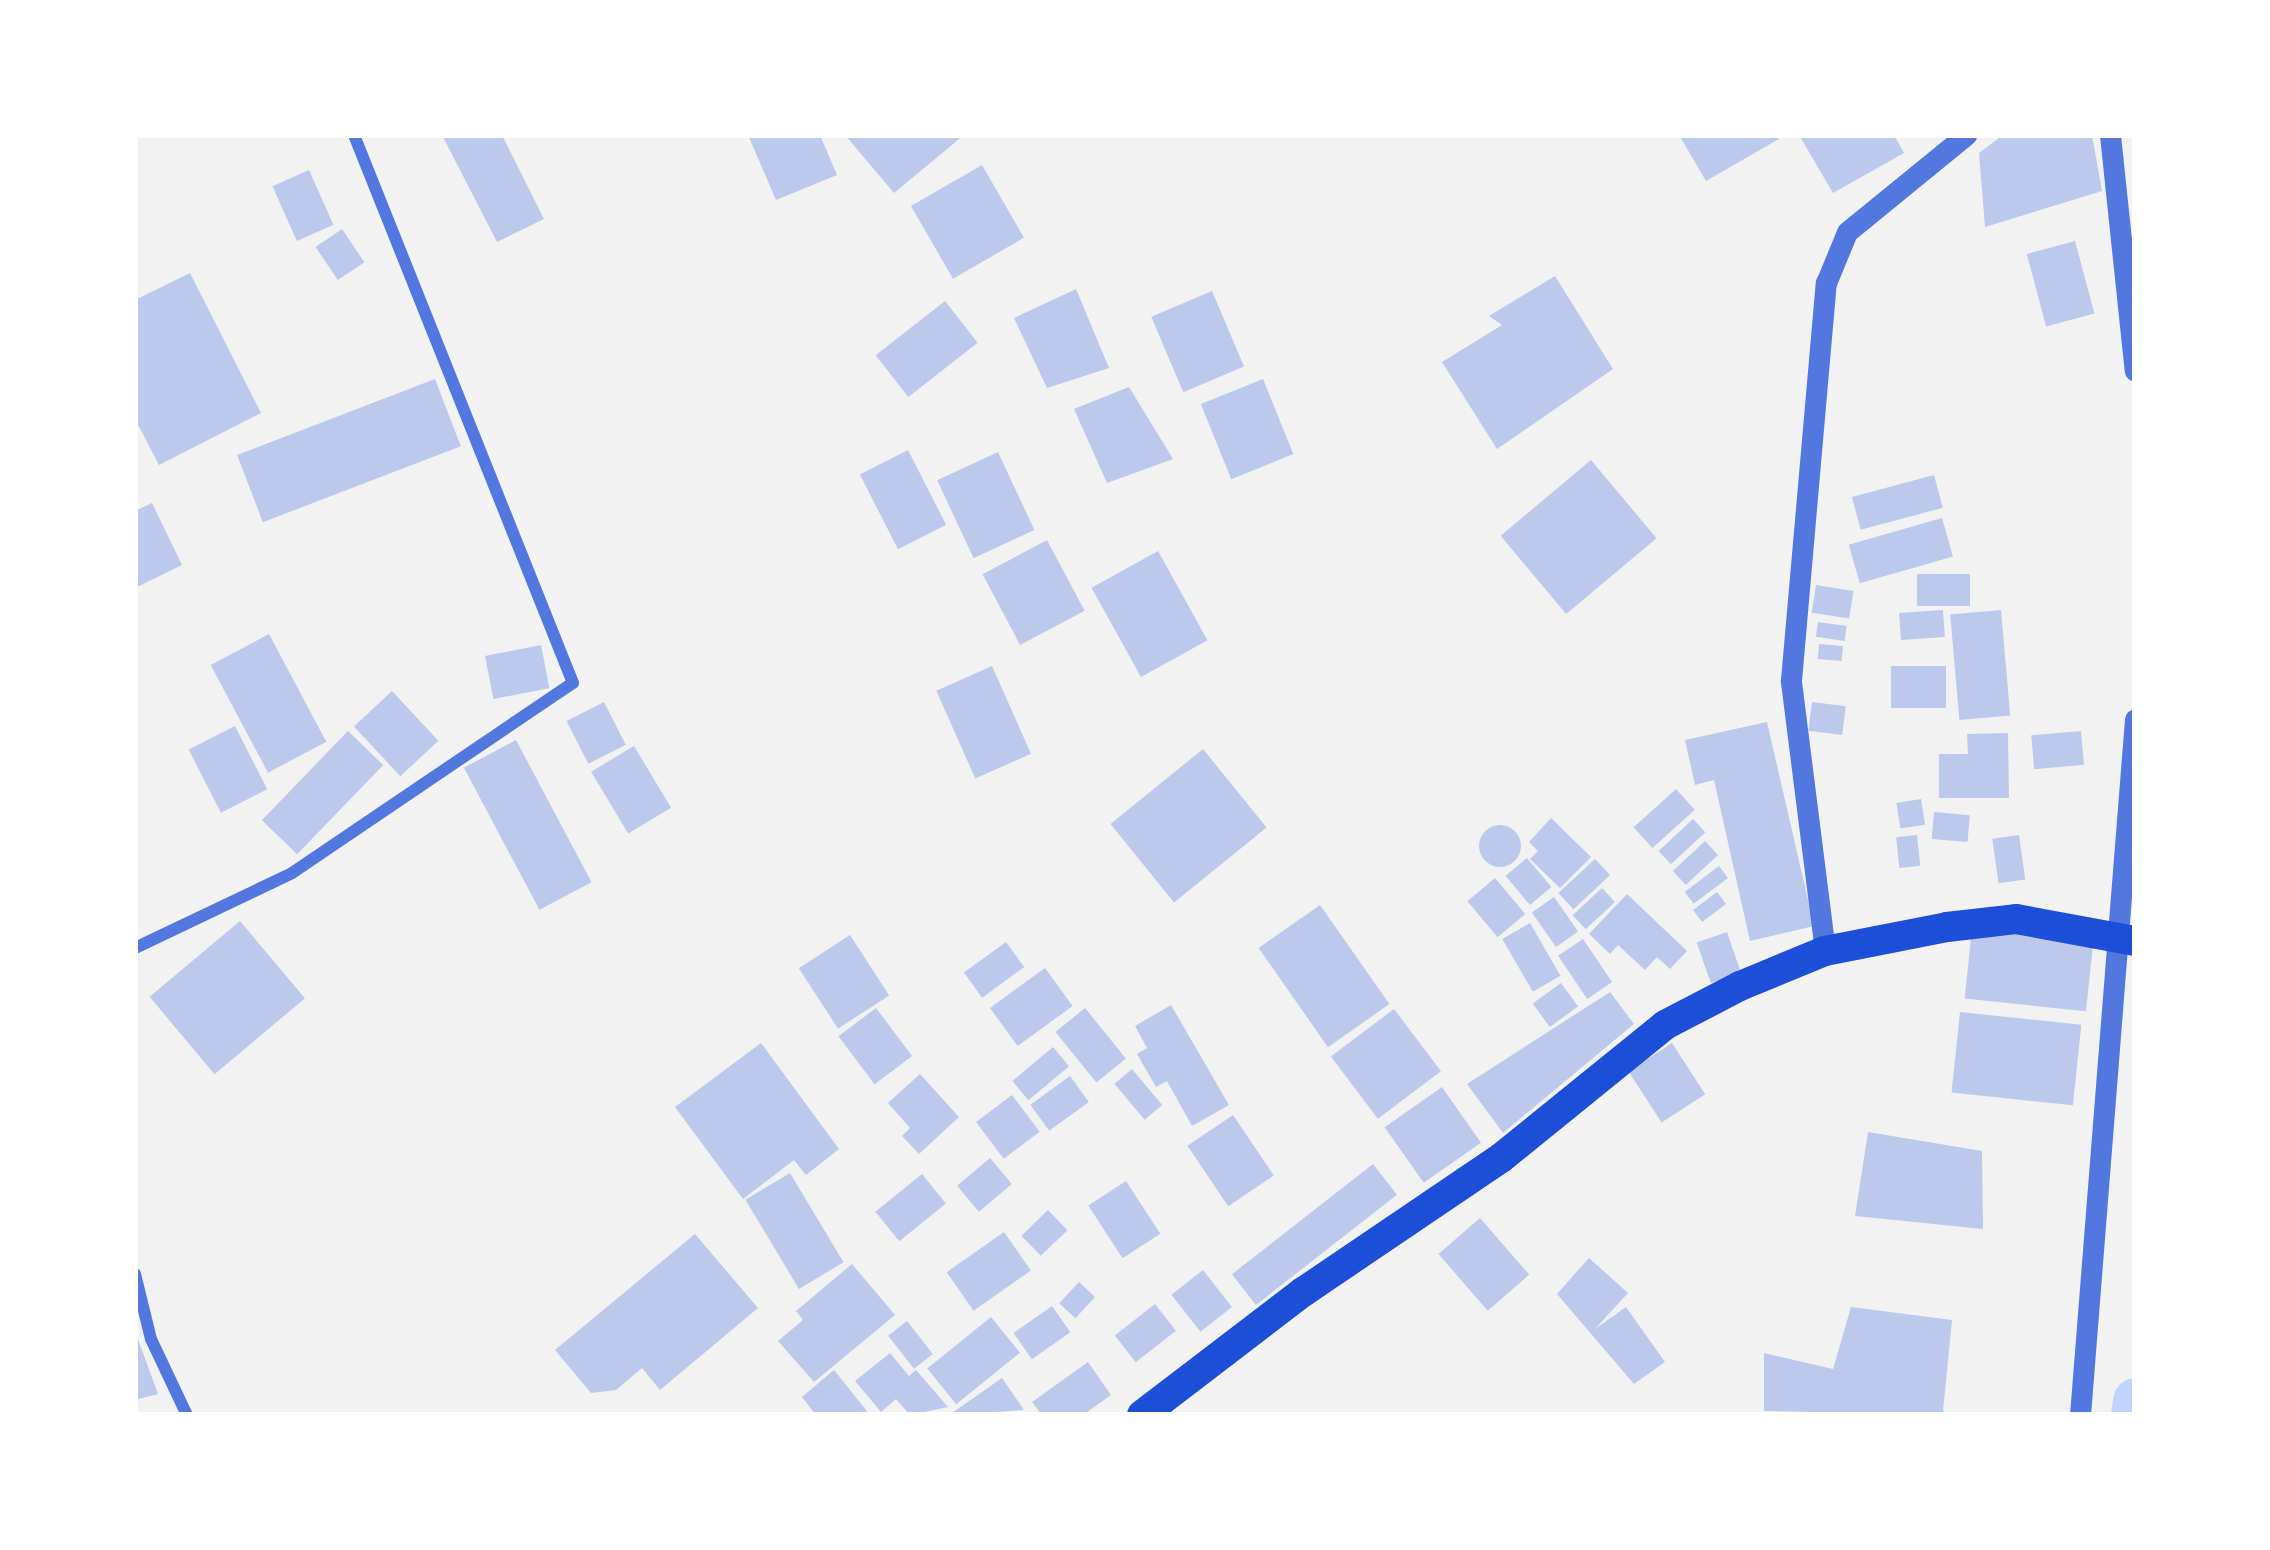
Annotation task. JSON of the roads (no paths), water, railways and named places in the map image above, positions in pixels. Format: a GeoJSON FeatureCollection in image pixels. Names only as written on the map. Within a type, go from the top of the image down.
{"type":"FeatureCollection","features":[{"type":"Feature","properties":{"kind":"main road"},"geometry":{"type":"LineString","coordinates":[[1142,1415],[1303,1292],[1501,1158],[1665,1025],[1825,951],[2016,919],[2090,928],[2135,941]]}},
{"type":"Feature","properties":{"kind":"street"},"geometry":{"type":"LineString","coordinates":[[135,948],[292,873],[573,683],[353,135]]}},
{"type":"Feature","properties":{"kind":"street"},"geometry":{"type":"LineString","coordinates":[[1825,951],[1791,680],[1826,283],[1846,232],[1966,135]]}},
{"type":"Feature","properties":{"kind":"street"},"geometry":{"type":"LineString","coordinates":[[2110,135],[2135,371]]}},
{"type":"Feature","properties":{"kind":"street"},"geometry":{"type":"LineString","coordinates":[[2080,1415],[2135,719]]}},
{"type":"Feature","properties":{"kind":"street"},"geometry":{"type":"LineString","coordinates":[[135,1274],[151,1339],[187,1415]]}},
{"type":"Feature","properties":{"kind":"waterway"},"geometry":{"type":"LineString","coordinates":[[2133,1415],[2135,1400]]}}]}
